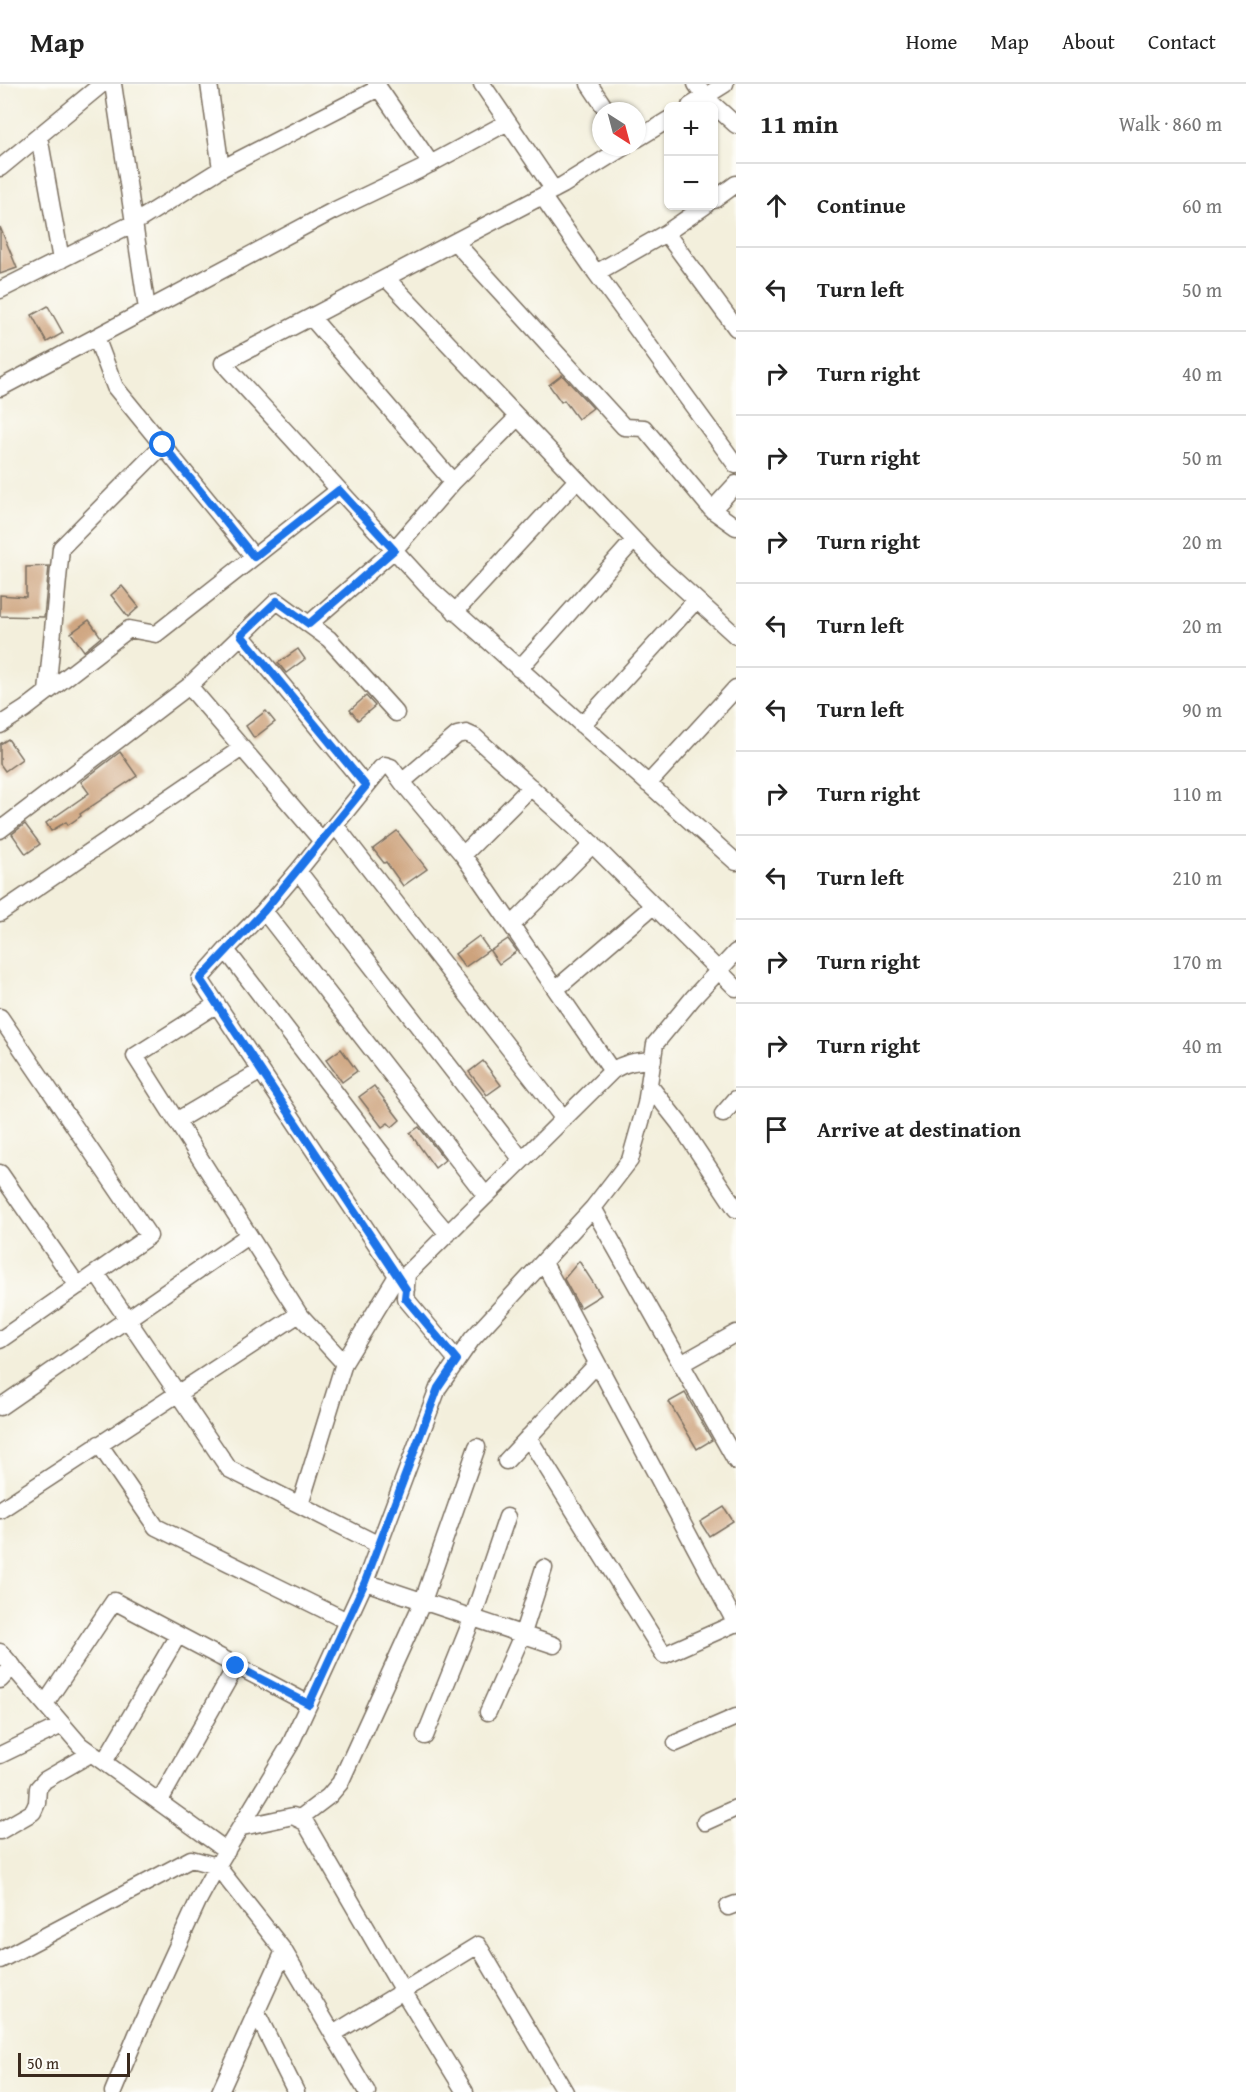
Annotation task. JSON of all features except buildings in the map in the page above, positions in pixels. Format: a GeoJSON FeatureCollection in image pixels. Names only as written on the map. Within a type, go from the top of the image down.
{"type":"FeatureCollection","features":[{"type":"Feature","properties":{"kind":"street"},"geometry":{"type":"LineString","coordinates":[[0,168],[102,84]]}},
{"type":"Feature","properties":{"kind":"street"},"geometry":{"type":"LineString","coordinates":[[113,84],[147,309]]}},
{"type":"Feature","properties":{"kind":"street"},"geometry":{"type":"LineString","coordinates":[[208,84],[221,169]]}},
{"type":"Feature","properties":{"kind":"street"},"geometry":{"type":"LineString","coordinates":[[482,84],[508,122],[596,273],[736,465]]}},
{"type":"Feature","properties":{"kind":"street"},"geometry":{"type":"LineString","coordinates":[[589,84],[601,102]]}},
{"type":"Feature","properties":{"kind":"street"},"geometry":{"type":"LineString","coordinates":[[725,84],[701,91],[736,125]]}},
{"type":"Feature","properties":{"kind":"street"},"geometry":{"type":"LineString","coordinates":[[0,290],[134,223],[221,169],[377,86],[431,164]]}},
{"type":"Feature","properties":{"kind":"street"},"geometry":{"type":"LineString","coordinates":[[0,388],[331,212],[431,164],[508,122]]}},
{"type":"Feature","properties":{"kind":"street"},"geometry":{"type":"LineString","coordinates":[[646,134],[664,123]]}},
{"type":"Feature","properties":{"kind":"street"},"geometry":{"type":"LineString","coordinates":[[39,136],[61,260]]}},
{"type":"Feature","properties":{"kind":"street"},"geometry":{"type":"LineString","coordinates":[[609,156],[548,193],[223,363],[428,587],[736,862]]}},
{"type":"Feature","properties":{"kind":"street"},"geometry":{"type":"LineString","coordinates":[[718,197],[736,184]]}},
{"type":"Feature","properties":{"kind":"street"},"geometry":{"type":"LineString","coordinates":[[596,273],[699,210]]}},
{"type":"Feature","properties":{"kind":"street"},"geometry":{"type":"LineString","coordinates":[[666,232],[735,323]]}},
{"type":"Feature","properties":{"kind":"street"},"geometry":{"type":"LineString","coordinates":[[455,242],[624,427],[644,428],[712,510],[736,526]]}},
{"type":"Feature","properties":{"kind":"street"},"geometry":{"type":"LineString","coordinates":[[386,278],[658,565],[736,636]]}},
{"type":"Feature","properties":{"kind":"street"},"geometry":{"type":"LineString","coordinates":[[311,317],[453,483]]}},
{"type":"Feature","properties":{"kind":"street"},"geometry":{"type":"LineString","coordinates":[[96,337],[115,387],[254,557]]}},
{"type":"Feature","properties":{"kind":"street"},"geometry":{"type":"LineString","coordinates":[[309,624],[394,550],[453,483],[518,417]]}},
{"type":"Feature","properties":{"kind":"street"},"geometry":{"type":"LineString","coordinates":[[47,692],[61,548],[163,445]]}},
{"type":"Feature","properties":{"kind":"street"},"geometry":{"type":"LineString","coordinates":[[456,612],[578,480]]}},
{"type":"Feature","properties":{"kind":"street"},"geometry":{"type":"LineString","coordinates":[[712,510],[736,484]]}},
{"type":"Feature","properties":{"kind":"street"},"geometry":{"type":"LineString","coordinates":[[0,725],[26,709],[129,629],[156,634],[339,490]]}},
{"type":"Feature","properties":{"kind":"street"},"geometry":{"type":"LineString","coordinates":[[519,669],[634,540]]}},
{"type":"Feature","properties":{"kind":"street"},"geometry":{"type":"LineString","coordinates":[[582,725],[696,600]]}},
{"type":"Feature","properties":{"kind":"street"},"geometry":{"type":"LineString","coordinates":[[0,830],[189,686],[277,601],[329,639],[396,712]]}},
{"type":"Feature","properties":{"kind":"street"},"geometry":{"type":"LineString","coordinates":[[241,635],[366,786]]}},
{"type":"Feature","properties":{"kind":"street"},"geometry":{"type":"LineString","coordinates":[[189,686],[322,841]]}},
{"type":"Feature","properties":{"kind":"street"},"geometry":{"type":"LineString","coordinates":[[648,784],[736,688]]}},
{"type":"Feature","properties":{"kind":"street"},"geometry":{"type":"LineString","coordinates":[[402,782],[457,735],[466,733],[475,737],[593,844],[736,988]]}},
{"type":"Feature","properties":{"kind":"street"},"geometry":{"type":"LineString","coordinates":[[0,914],[242,748]]}},
{"type":"Feature","properties":{"kind":"street"},"geometry":{"type":"LineString","coordinates":[[457,1360],[405,1298],[401,1283],[200,979],[264,911],[385,765],[391,767],[463,855],[612,1071]]}},
{"type":"Feature","properties":{"kind":"street"},"geometry":{"type":"LineString","coordinates":[[463,855],[531,787]]}},
{"type":"Feature","properties":{"kind":"street"},"geometry":{"type":"LineString","coordinates":[[335,825],[564,1119]]}},
{"type":"Feature","properties":{"kind":"street"},"geometry":{"type":"LineString","coordinates":[[512,925],[593,844]]}},
{"type":"Feature","properties":{"kind":"street"},"geometry":{"type":"LineString","coordinates":[[298,871],[522,1160]]}},
{"type":"Feature","properties":{"kind":"street"},"geometry":{"type":"LineString","coordinates":[[556,989],[653,906]]}},
{"type":"Feature","properties":{"kind":"street"},"geometry":{"type":"LineString","coordinates":[[264,911],[486,1196]]}},
{"type":"Feature","properties":{"kind":"street"},"geometry":{"type":"LineString","coordinates":[[226,950],[395,1171],[448,1234]]}},
{"type":"Feature","properties":{"kind":"street"},"geometry":{"type":"LineString","coordinates":[[113,2092],[198,1901],[290,1745],[309,1704],[365,1582],[438,1388],[472,1339],[544,1263],[630,1160],[646,1104],[655,1044],[736,952]]}},
{"type":"Feature","properties":{"kind":"street"},"geometry":{"type":"LineString","coordinates":[[217,1004],[135,1056],[299,1314],[344,1363]]}},
{"type":"Feature","properties":{"kind":"street"},"geometry":{"type":"LineString","coordinates":[[0,1017],[149,1236],[78,1286],[3,1332]]}},
{"type":"Feature","properties":{"kind":"street"},"geometry":{"type":"LineString","coordinates":[[300,1505],[344,1363],[407,1274],[612,1071],[630,1062],[653,1060]]}},
{"type":"Feature","properties":{"kind":"street"},"geometry":{"type":"LineString","coordinates":[[176,1121],[261,1071]]}},
{"type":"Feature","properties":{"kind":"street"},"geometry":{"type":"LineString","coordinates":[[649,1085],[680,1123],[736,1209]]}},
{"type":"Feature","properties":{"kind":"street"},"geometry":{"type":"LineString","coordinates":[[723,1114],[736,1099]]}},
{"type":"Feature","properties":{"kind":"street"},"geometry":{"type":"LineString","coordinates":[[0,1173],[78,1286]]}},
{"type":"Feature","properties":{"kind":"street"},"geometry":{"type":"LineString","coordinates":[[592,1208],[681,1364],[730,1438],[736,1461]]}},
{"type":"Feature","properties":{"kind":"street"},"geometry":{"type":"LineString","coordinates":[[0,1407],[249,1235]]}},
{"type":"Feature","properties":{"kind":"street"},"geometry":{"type":"LineString","coordinates":[[528,1437],[664,1655],[736,1623],[544,1263]]}},
{"type":"Feature","properties":{"kind":"street"},"geometry":{"type":"LineString","coordinates":[[96,1273],[229,1469],[379,1545]]}},
{"type":"Feature","properties":{"kind":"street"},"geometry":{"type":"LineString","coordinates":[[0,1510],[299,1314]]}},
{"type":"Feature","properties":{"kind":"street"},"geometry":{"type":"LineString","coordinates":[[681,1364],[736,1332]]}},
{"type":"Feature","properties":{"kind":"street"},"geometry":{"type":"LineString","coordinates":[[506,1461],[597,1364]]}},
{"type":"Feature","properties":{"kind":"street"},"geometry":{"type":"LineString","coordinates":[[99,1444],[156,1527],[347,1621]]}},
{"type":"Feature","properties":{"kind":"street"},"geometry":{"type":"LineString","coordinates":[[300,1818],[329,1796],[340,1784],[423,1601],[477,1447]]}},
{"type":"Feature","properties":{"kind":"street"},"geometry":{"type":"LineString","coordinates":[[425,1736],[473,1617],[507,1517]]}},
{"type":"Feature","properties":{"kind":"street"},"geometry":{"type":"LineString","coordinates":[[488,1712],[523,1633],[544,1568]]}},
{"type":"Feature","properties":{"kind":"street"},"geometry":{"type":"LineString","coordinates":[[365,1582],[554,1645]]}},
{"type":"Feature","properties":{"kind":"street"},"geometry":{"type":"LineString","coordinates":[[45,1704],[114,1601],[309,1704]]}},
{"type":"Feature","properties":{"kind":"street"},"geometry":{"type":"LineString","coordinates":[[0,1831],[33,1812],[37,1803],[38,1788],[45,1780],[98,1758],[178,1635]]}},
{"type":"Feature","properties":{"kind":"street"},"geometry":{"type":"LineString","coordinates":[[0,1652],[80,1745],[227,1851]]}},
{"type":"Feature","properties":{"kind":"street"},"geometry":{"type":"LineString","coordinates":[[0,1680],[13,1666]]}},
{"type":"Feature","properties":{"kind":"street"},"geometry":{"type":"LineString","coordinates":[[159,1802],[236,1666]]}},
{"type":"Feature","properties":{"kind":"street"},"geometry":{"type":"LineString","coordinates":[[676,1743],[736,1717]]}},
{"type":"Feature","properties":{"kind":"street"},"geometry":{"type":"LineString","coordinates":[[0,1755],[62,1725]]}},
{"type":"Feature","properties":{"kind":"street"},"geometry":{"type":"LineString","coordinates":[[705,1822],[736,1808]]}},
{"type":"Feature","properties":{"kind":"street"},"geometry":{"type":"LineString","coordinates":[[242,1827],[293,1816],[305,1822],[403,1991],[465,2092]]}},
{"type":"Feature","properties":{"kind":"street"},"geometry":{"type":"LineString","coordinates":[[0,1960],[190,1859],[217,1866],[284,1951],[367,2092]]}},
{"type":"Feature","properties":{"kind":"street"},"geometry":{"type":"LineString","coordinates":[[333,2034],[478,1945],[565,2092]]}},
{"type":"Feature","properties":{"kind":"street"},"geometry":{"type":"LineString","coordinates":[[220,2092],[284,1951]]}},
{"type":"Feature","properties":{"kind":"street"},"geometry":{"type":"LineString","coordinates":[[256,2012],[296,2092]]}},
{"type":"Feature","properties":{"kind":"route"},"geometry":{"type":"LineString","coordinates":[[163,445],[254,557],[339,490],[394,550],[309,624],[277,601],[241,635],[366,786],[264,911],[200,979],[406,1289],[405,1298],[457,1360],[438,1388],[365,1582],[309,1704],[236,1666]]}}]}
